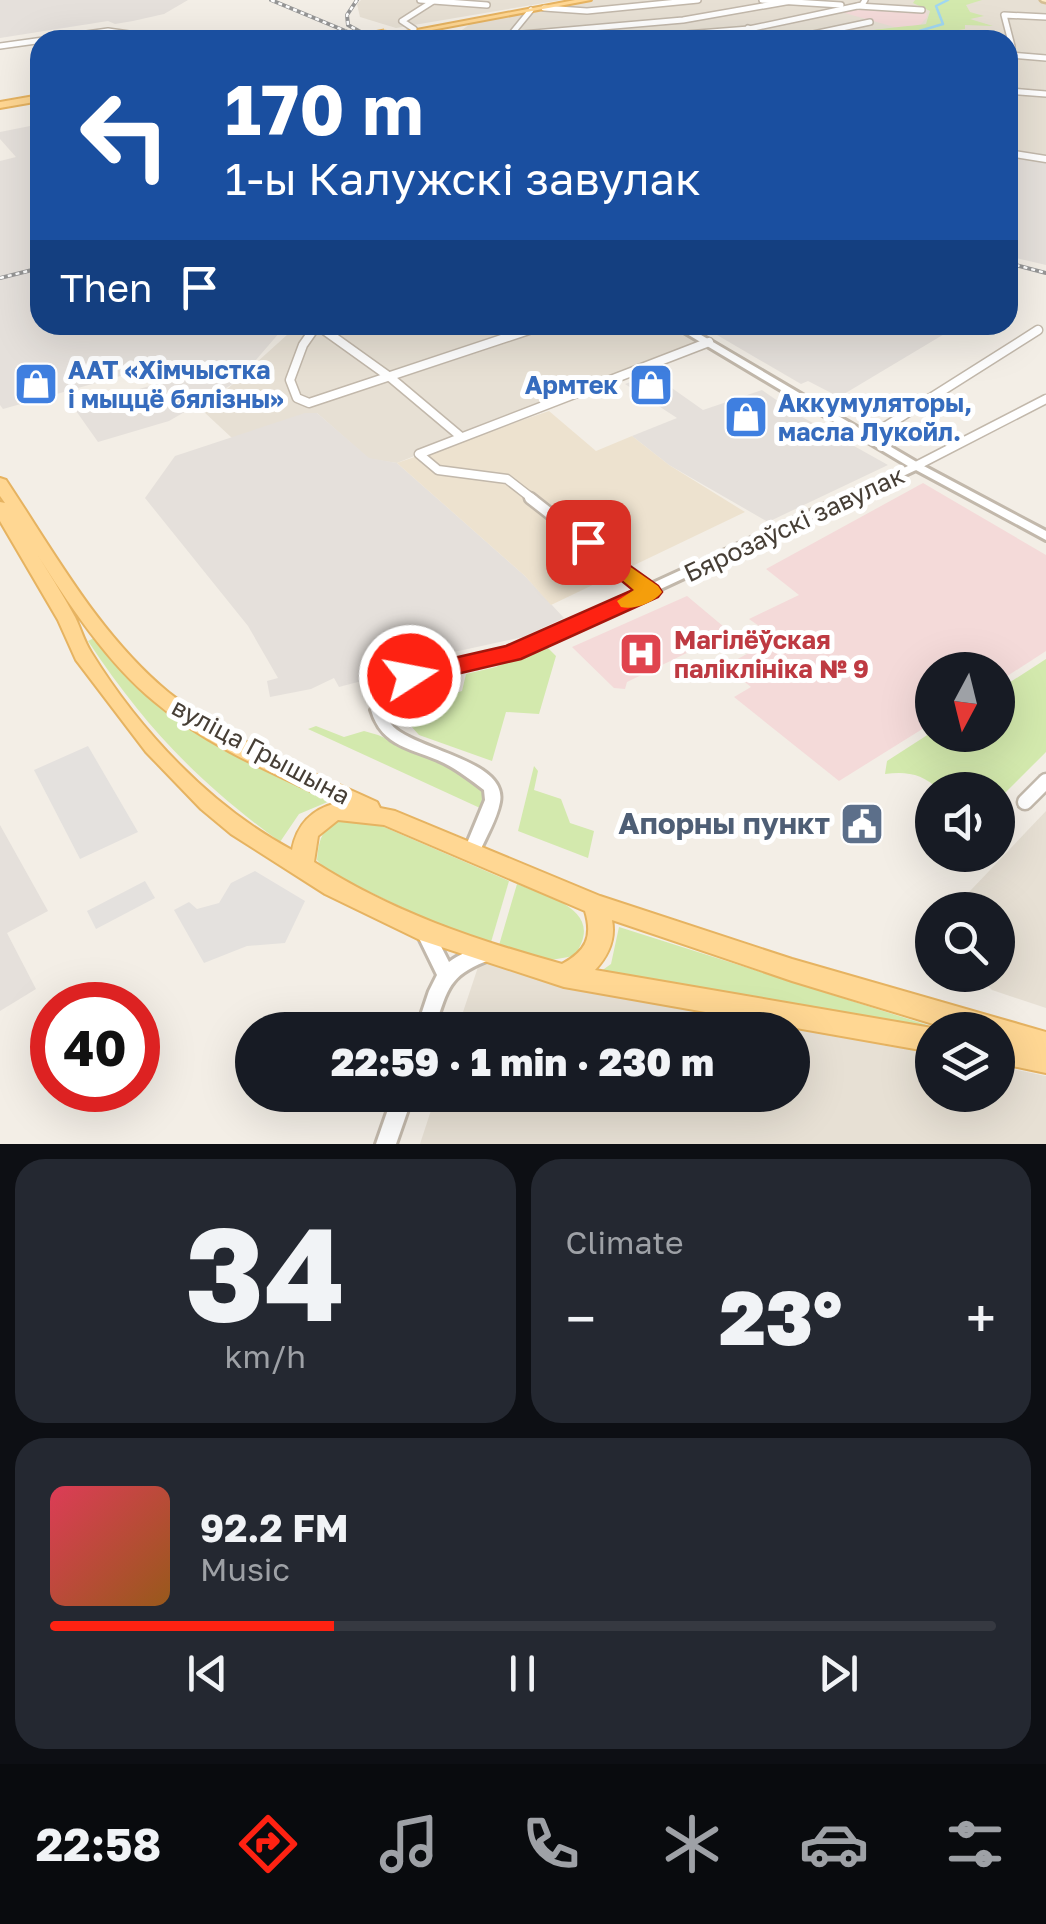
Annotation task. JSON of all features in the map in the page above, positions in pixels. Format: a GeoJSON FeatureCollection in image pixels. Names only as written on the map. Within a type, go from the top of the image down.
{"type":"FeatureCollection","features":[{"type":"Feature","properties":{"kind":"main road"},"geometry":{"type":"LineString","coordinates":[[410,30],[576,0]]}},
{"type":"Feature","properties":{"kind":"main road"},"geometry":{"type":"LineString","coordinates":[[416,30],[531,10],[542,3],[587,0]]}},
{"type":"Feature","properties":{"kind":"main road"},"geometry":{"type":"LineString","coordinates":[[0,104],[30,99]]}},
{"type":"Feature","properties":{"kind":"main road","name":"вуліца Грышына"},"geometry":{"type":"LineString","coordinates":[[0,482],[38,543],[122,655],[159,695],[250,750],[387,817],[594,904]]}},
{"type":"Feature","properties":{"kind":"main road","name":"вуліца Грышына"},"geometry":{"type":"LineString","coordinates":[[0,507],[80,650],[148,739],[224,814],[272,852],[303,867],[337,891],[426,934],[564,976]]}},
{"type":"Feature","properties":{"kind":"main road"},"geometry":{"type":"LineString","coordinates":[[303,867],[306,831],[320,818],[346,811],[387,817]]}},
{"type":"Feature","properties":{"kind":"main road"},"geometry":{"type":"LineString","coordinates":[[564,976],[597,954],[603,922],[594,904]]}},
{"type":"Feature","properties":{"kind":"main road"},"geometry":{"type":"LineString","coordinates":[[594,904],[932,1012]]}},
{"type":"Feature","properties":{"kind":"main road"},"geometry":{"type":"LineString","coordinates":[[564,976],[915,1037]]}},
{"type":"Feature","properties":{"kind":"main road"},"geometry":{"type":"LineString","coordinates":[[1015,1036],[1046,1044]]}},
{"type":"Feature","properties":{"kind":"main road"},"geometry":{"type":"LineString","coordinates":[[1015,1055],[1046,1061]]}},
{"type":"Feature","properties":{"kind":"street"},"geometry":{"type":"LineString","coordinates":[[420,0],[490,2]]}},
{"type":"Feature","properties":{"kind":"street"},"geometry":{"type":"LineString","coordinates":[[414,29],[402,22],[434,0]]}},
{"type":"Feature","properties":{"kind":"street"},"geometry":{"type":"LineString","coordinates":[[542,3],[587,11],[698,0]]}},
{"type":"Feature","properties":{"kind":"street"},"geometry":{"type":"LineString","coordinates":[[762,0],[922,10]]}},
{"type":"Feature","properties":{"kind":"street"},"geometry":{"type":"LineString","coordinates":[[737,30],[858,6],[865,0]]}},
{"type":"Feature","properties":{"kind":"street"},"geometry":{"type":"LineString","coordinates":[[543,30],[726,16],[797,1]]}},
{"type":"Feature","properties":{"kind":"street"},"geometry":{"type":"LineString","coordinates":[[477,14],[490,2]]}},
{"type":"Feature","properties":{"kind":"street"},"geometry":{"type":"LineString","coordinates":[[516,30],[531,10]]}},
{"type":"Feature","properties":{"kind":"street"},"geometry":{"type":"LineString","coordinates":[[587,11],[605,30]]}},
{"type":"Feature","properties":{"kind":"street"},"geometry":{"type":"LineString","coordinates":[[712,11],[749,29]]}},
{"type":"Feature","properties":{"kind":"street"},"geometry":{"type":"LineString","coordinates":[[1006,30],[1004,15],[1046,17]]}},
{"type":"Feature","properties":{"kind":"street"},"geometry":{"type":"LineString","coordinates":[[832,30],[870,22]]}},
{"type":"Feature","properties":{"kind":"street"},"geometry":{"type":"LineString","coordinates":[[0,46],[30,41]]}},
{"type":"Feature","properties":{"kind":"street"},"geometry":{"type":"LineString","coordinates":[[1018,59],[1046,58]]}},
{"type":"Feature","properties":{"kind":"street"},"geometry":{"type":"LineString","coordinates":[[1018,92],[1046,94]]}},
{"type":"Feature","properties":{"kind":"street"},"geometry":{"type":"LineString","coordinates":[[1018,155],[1046,158]]}},
{"type":"Feature","properties":{"kind":"street"},"geometry":{"type":"LineString","coordinates":[[869,437],[1038,330]]}},
{"type":"Feature","properties":{"kind":"street"},"geometry":{"type":"LineString","coordinates":[[308,335],[301,343],[299,363],[290,380],[294,396],[304,404],[515,335]]}},
{"type":"Feature","properties":{"kind":"street"},"geometry":{"type":"LineString","coordinates":[[331,335],[460,436]]}},
{"type":"Feature","properties":{"kind":"street"},"geometry":{"type":"LineString","coordinates":[[695,335],[916,466],[1046,536]]}},
{"type":"Feature","properties":{"kind":"street"},"geometry":{"type":"LineString","coordinates":[[650,592],[507,479],[438,470],[418,454],[708,342]]}},
{"type":"Feature","properties":{"kind":"street"},"geometry":{"type":"LineString","coordinates":[[916,466],[1046,400]]}},
{"type":"Feature","properties":{"kind":"street","name":"Бярозаўскі завулак"},"geometry":{"type":"LineString","coordinates":[[471,853],[493,800],[491,787],[457,763],[402,741],[387,729],[378,710],[383,697],[410,676],[512,653],[916,466]]}},
{"type":"Feature","properties":{"kind":"street"},"geometry":{"type":"LineString","coordinates":[[1025,802],[1046,780]]}},
{"type":"Feature","properties":{"kind":"street"},"geometry":{"type":"LineString","coordinates":[[426,934],[445,973]]}},
{"type":"Feature","properties":{"kind":"street"},"geometry":{"type":"LineString","coordinates":[[431,1012],[445,973],[486,954]]}},
{"type":"Feature","properties":{"kind":"street"},"geometry":{"type":"LineString","coordinates":[[386,1144],[397,1112]]}},
{"type":"Feature","properties":{"kind":"shaded area"},"geometry":{"type":"Polygon","coordinates":[[[0,0],[188,0],[164,14],[133,21],[30,30],[30,33],[0,38],[0,0]]]}},
{"type":"Feature","properties":{"kind":"shaded area"},"geometry":{"type":"Polygon","coordinates":[[[361,0],[562,0],[396,28],[360,17],[357,4],[361,0]]]}},
{"type":"Feature","properties":{"kind":"shaded area"},"geometry":{"type":"Polygon","coordinates":[[[591,0],[1046,0],[1046,155],[1018,151],[1018,30],[462,30],[473,22],[591,0]]]}},
{"type":"Feature","properties":{"kind":"shaded area"},"geometry":{"type":"Polygon","coordinates":[[[866,7],[926,11],[927,17],[918,28],[905,30],[841,12],[866,7]]]}},
{"type":"Feature","properties":{"kind":"shaded area"},"geometry":{"type":"Polygon","coordinates":[[[30,126],[30,335],[277,335],[238,381],[169,421],[98,442],[74,408],[153,385],[150,379],[135,372],[3,409],[0,161],[16,157],[0,139],[0,132],[30,126]]]}},
{"type":"Feature","properties":{"kind":"shaded area"},"geometry":{"type":"Polygon","coordinates":[[[1018,158],[1046,162],[1046,265],[1018,258],[1018,158]]]}},
{"type":"Feature","properties":{"kind":"shaded area"},"geometry":{"type":"Polygon","coordinates":[[[287,335],[693,335],[702,340],[397,463],[369,459],[317,413],[232,438],[203,411],[287,335]]]}},
{"type":"Feature","properties":{"kind":"shaded area"},"geometry":{"type":"Polygon","coordinates":[[[717,335],[943,335],[839,397],[808,381],[801,384],[717,335]]]}},
{"type":"Feature","properties":{"kind":"shaded area"},"geometry":{"type":"Polygon","coordinates":[[[652,374],[703,410],[762,390],[888,465],[768,522],[669,465],[632,436],[677,418],[625,384],[652,374]]]}},
{"type":"Feature","properties":{"kind":"shaded area"},"geometry":{"type":"Polygon","coordinates":[[[549,411],[596,451],[632,436],[669,465],[745,512],[551,605],[525,576],[397,463],[549,411]]]}},
{"type":"Feature","properties":{"kind":"shaded area"},"geometry":{"type":"Polygon","coordinates":[[[305,413],[317,413],[369,458],[397,463],[525,576],[564,618],[523,637],[422,659],[426,664],[339,687],[334,678],[311,689],[270,697],[267,681],[278,678],[248,626],[145,498],[175,456],[305,413]]]}},
{"type":"Feature","properties":{"kind":"shaded area"},"geometry":{"type":"Polygon","coordinates":[[[923,483],[1046,555],[1046,651],[1015,671],[1015,652],[915,652],[915,734],[839,781],[734,697],[751,687],[725,666],[776,638],[749,619],[799,595],[766,569],[923,483]]]}},
{"type":"Feature","properties":{"kind":"shaded area"},"geometry":{"type":"Polygon","coordinates":[[[687,596],[730,632],[627,682],[625,689],[614,688],[572,647],[687,596]]]}},
{"type":"Feature","properties":{"kind":"shaded area"},"geometry":{"type":"Polygon","coordinates":[[[88,746],[138,832],[80,859],[34,770],[88,746]]]}},
{"type":"Feature","properties":{"kind":"shaded area"},"geometry":{"type":"Polygon","coordinates":[[[1046,811],[1046,1008],[998,992],[1015,992],[1015,892],[969,892],[988,872],[1015,872],[1015,844],[1046,811]]]}},
{"type":"Feature","properties":{"kind":"shaded area"},"geometry":{"type":"Polygon","coordinates":[[[0,825],[48,911],[7,933],[32,982],[30,993],[0,1011],[0,825]]]}},
{"type":"Feature","properties":{"kind":"shaded area"},"geometry":{"type":"Polygon","coordinates":[[[255,871],[305,901],[285,943],[247,946],[204,963],[174,910],[189,902],[197,909],[219,903],[231,883],[255,871]]]}},
{"type":"Feature","properties":{"kind":"shaded area"},"geometry":{"type":"Polygon","coordinates":[[[145,881],[155,898],[96,929],[87,911],[145,881]]]}},
{"type":"Feature","properties":{"kind":"shaded area"},"geometry":{"type":"Polygon","coordinates":[[[480,961],[731,1012],[463,1012],[480,961]]]}},
{"type":"Feature","properties":{"kind":"shaded area"},"geometry":{"type":"Polygon","coordinates":[[[810,1028],[915,1050],[915,1112],[1015,1112],[1015,1070],[1046,1076],[1046,1144],[420,1144],[430,1112],[810,1112],[810,1028]]]}},
{"type":"Feature","properties":{"kind":"green space"},"geometry":{"type":"Polygon","coordinates":[[[982,0],[966,5],[970,12],[984,16],[970,19],[993,26],[877,30],[926,24],[930,11],[913,3],[982,0]]]}},
{"type":"Feature","properties":{"kind":"green space"},"geometry":{"type":"Polygon","coordinates":[[[94,638],[153,701],[214,741],[330,801],[299,814],[280,842],[174,751],[109,672],[88,641],[94,638]]]}},
{"type":"Feature","properties":{"kind":"green space"},"geometry":{"type":"Polygon","coordinates":[[[545,645],[556,656],[539,714],[506,712],[492,761],[419,735],[410,725],[429,702],[462,691],[466,674],[496,667],[545,645]]]}},
{"type":"Feature","properties":{"kind":"green space"},"geometry":{"type":"Polygon","coordinates":[[[1046,659],[1046,752],[1015,783],[1015,772],[885,774],[887,761],[915,743],[915,752],[1015,752],[1015,679],[1046,659]]]}},
{"type":"Feature","properties":{"kind":"green space"},"geometry":{"type":"Polygon","coordinates":[[[316,726],[344,737],[364,731],[378,735],[479,778],[487,790],[480,808],[308,729],[316,726]]]}},
{"type":"Feature","properties":{"kind":"green space"},"geometry":{"type":"Polygon","coordinates":[[[534,766],[538,771],[534,790],[561,799],[570,823],[594,831],[588,858],[518,831],[534,766]]]}},
{"type":"Feature","properties":{"kind":"green space"},"geometry":{"type":"Polygon","coordinates":[[[347,818],[370,821],[509,881],[489,949],[328,872],[317,860],[321,838],[327,828],[347,818]]]}},
{"type":"Feature","properties":{"kind":"green space"},"geometry":{"type":"Polygon","coordinates":[[[517,884],[558,901],[579,917],[584,927],[574,956],[551,960],[497,952],[517,884]]]}},
{"type":"Feature","properties":{"kind":"green space"},"geometry":{"type":"Polygon","coordinates":[[[619,927],[915,1021],[915,1025],[597,974],[611,964],[619,927]]]}},
{"type":"Feature","properties":{"kind":"waterway"},"geometry":{"type":"LineString","coordinates":[[923,30],[943,24],[936,6],[948,0]]}},
{"type":"Feature","properties":{"kind":"railway"},"geometry":{"type":"LineString","coordinates":[[271,0],[343,30]]}},
{"type":"Feature","properties":{"kind":"railway"},"geometry":{"type":"LineString","coordinates":[[357,0],[347,15],[348,25],[357,30]]}},
{"type":"Feature","properties":{"kind":"railway"},"geometry":{"type":"LineString","coordinates":[[1018,266],[1046,273]]}},
{"type":"Feature","properties":{"kind":"railway"},"geometry":{"type":"LineString","coordinates":[[0,278],[30,270]]}},
{"type":"Feature","properties":{"kind":"slow traffic"},"geometry":{"type":"LineString","coordinates":[[616,565],[650,592],[629,601]]}},
{"type":"Feature","properties":{"kind":"place","name":"ААТ «Хімчыстка і мыццё бялізны»"},"geometry":{"type":"Point","coordinates":[36,384]}},
{"type":"Feature","properties":{"kind":"place","name":"Армтек"},"geometry":{"type":"Point","coordinates":[651,385]}},
{"type":"Feature","properties":{"kind":"place","name":"Аккумуляторы, масла Лукойл."},"geometry":{"type":"Point","coordinates":[746,417]}},
{"type":"Feature","properties":{"kind":"place","name":"Магілёўская паліклініка № 9"},"geometry":{"type":"Point","coordinates":[641,654]}},
{"type":"Feature","properties":{"kind":"place","name":"Апорны пункт"},"geometry":{"type":"Point","coordinates":[862,824]}},
{"type":"Feature","properties":{"kind":"route"},"geometry":{"type":"LineString","coordinates":[[410,676],[512,653],[650,592],[588,542]]}}]}
